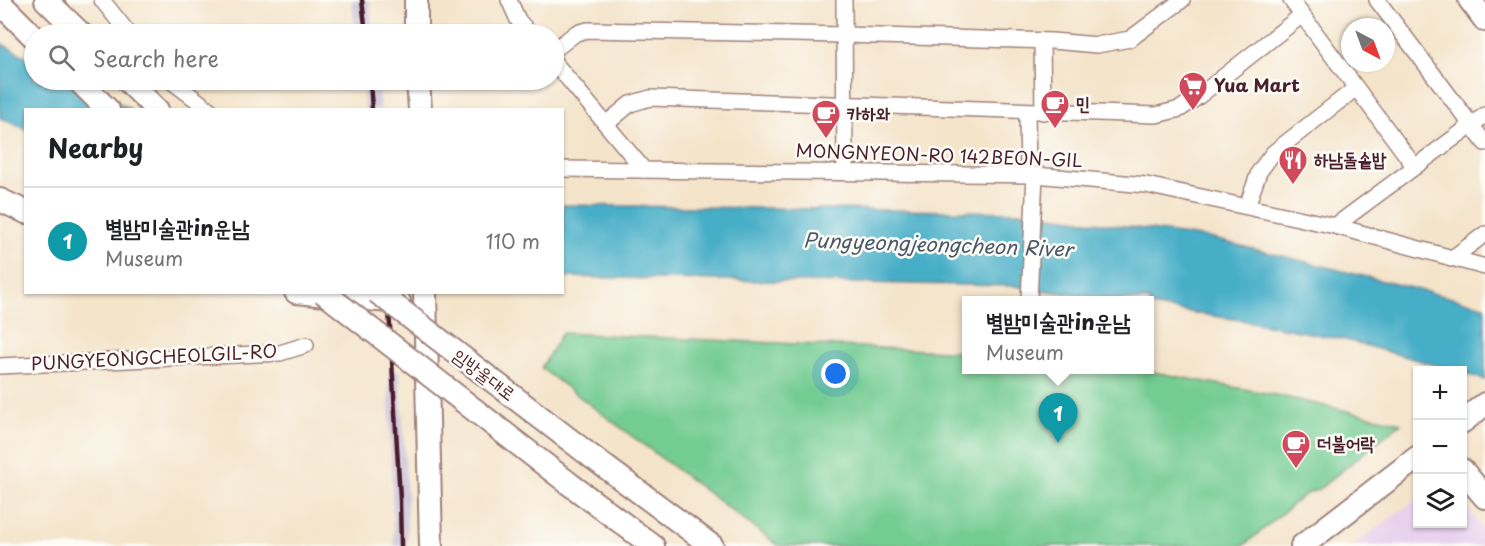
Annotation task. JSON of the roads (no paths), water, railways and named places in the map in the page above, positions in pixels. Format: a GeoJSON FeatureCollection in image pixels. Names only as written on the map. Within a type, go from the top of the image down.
{"type":"FeatureCollection","features":[{"type":"Feature","properties":{"kind":"main road"},"geometry":{"type":"LineString","coordinates":[[46,0],[71,24]]}},
{"type":"Feature","properties":{"kind":"main road"},"geometry":{"type":"LineString","coordinates":[[416,0],[416,24]]}},
{"type":"Feature","properties":{"kind":"main road"},"geometry":{"type":"LineString","coordinates":[[1470,0],[1485,20]]}},
{"type":"Feature","properties":{"kind":"main road"},"geometry":{"type":"LineString","coordinates":[[0,3],[24,27]]}},
{"type":"Feature","properties":{"kind":"main road"},"geometry":{"type":"LineString","coordinates":[[88,90],[106,108]]}},
{"type":"Feature","properties":{"kind":"main road"},"geometry":{"type":"LineString","coordinates":[[137,90],[155,108]]}},
{"type":"Feature","properties":{"kind":"main road"},"geometry":{"type":"LineString","coordinates":[[419,90],[420,108]]}},
{"type":"Feature","properties":{"kind":"main road"},"geometry":{"type":"LineString","coordinates":[[0,200],[24,211]]}},
{"type":"Feature","properties":{"kind":"main road"},"geometry":{"type":"LineString","coordinates":[[321,294],[421,302],[418,401],[428,415],[431,546]]}},
{"type":"Feature","properties":{"kind":"main road"},"geometry":{"type":"LineString","coordinates":[[325,294],[406,359],[653,546]]}},
{"type":"Feature","properties":{"kind":"main road","name":"임방울대로"},"geometry":{"type":"LineString","coordinates":[[380,294],[712,546]]}},
{"type":"Feature","properties":{"kind":"main road"},"geometry":{"type":"LineString","coordinates":[[1465,420],[1485,404]]}},
{"type":"Feature","properties":{"kind":"main road"},"geometry":{"type":"LineString","coordinates":[[1302,546],[1413,461]]}},
{"type":"Feature","properties":{"kind":"main road"},"geometry":{"type":"LineString","coordinates":[[1465,474],[1485,497]]}},
{"type":"Feature","properties":{"kind":"street"},"geometry":{"type":"LineString","coordinates":[[102,0],[121,24]]}},
{"type":"Feature","properties":{"kind":"street"},"geometry":{"type":"LineString","coordinates":[[509,0],[521,24]]}},
{"type":"Feature","properties":{"kind":"street"},"geometry":{"type":"LineString","coordinates":[[844,0],[845,172]]}},
{"type":"Feature","properties":{"kind":"street"},"geometry":{"type":"LineString","coordinates":[[564,42],[576,33],[588,30],[1021,40],[1097,45],[1130,39],[1182,0]]}},
{"type":"Feature","properties":{"kind":"street"},"geometry":{"type":"LineString","coordinates":[[1291,0],[1415,167]]}},
{"type":"Feature","properties":{"kind":"street"},"geometry":{"type":"LineString","coordinates":[[1377,0],[1485,143]]}},
{"type":"Feature","properties":{"kind":"street"},"geometry":{"type":"LineString","coordinates":[[606,124],[630,104],[650,98],[1156,116],[1180,109],[1199,96],[1302,15]]}},
{"type":"Feature","properties":{"kind":"street"},"geometry":{"type":"LineString","coordinates":[[1029,296],[1033,180],[1029,112],[1042,41]]}},
{"type":"Feature","properties":{"kind":"street"},"geometry":{"type":"LineString","coordinates":[[564,74],[644,170]]}},
{"type":"Feature","properties":{"kind":"street"},"geometry":{"type":"LineString","coordinates":[[1247,206],[1259,172],[1273,153],[1356,88]]}},
{"type":"Feature","properties":{"kind":"street"},"geometry":{"type":"LineString","coordinates":[[183,90],[207,108]]}},
{"type":"Feature","properties":{"kind":"street"},"geometry":{"type":"LineString","coordinates":[[1335,226],[1485,115]]}},
{"type":"Feature","properties":{"kind":"street","name":"MONGNYEON-RO 142BEON-GIL"},"geometry":{"type":"LineString","coordinates":[[564,169],[845,172],[1146,185],[1335,226],[1485,267]]}},
{"type":"Feature","properties":{"kind":"street"},"geometry":{"type":"LineString","coordinates":[[1451,259],[1485,234]]}},
{"type":"Feature","properties":{"kind":"street","name":"PUNGYEONGCHEOLGIL-RO"},"geometry":{"type":"LineString","coordinates":[[0,366],[280,353],[306,345]]}},
{"type":"Feature","properties":{"kind":"water"},"geometry":{"type":"Polygon","coordinates":[[[0,43],[24,56],[24,90],[92,90],[129,108],[24,108],[24,129],[0,118],[0,43]]]}},
{"type":"Feature","properties":{"kind":"water","name":"Pungyeongjeongcheon River"},"geometry":{"type":"Polygon","coordinates":[[[564,205],[1022,212],[1209,238],[1485,306],[1485,380],[1467,374],[1467,366],[1439,366],[1346,340],[1154,307],[1154,296],[1083,296],[1014,286],[564,277],[564,205]]]}},
{"type":"Feature","properties":{"kind":"railway"},"geometry":{"type":"LineString","coordinates":[[362,0],[365,24]]}},
{"type":"Feature","properties":{"kind":"railway"},"geometry":{"type":"LineString","coordinates":[[371,90],[372,108]]}},
{"type":"Feature","properties":{"kind":"railway"},"geometry":{"type":"LineString","coordinates":[[388,294],[401,546]]}},
{"type":"Feature","properties":{"kind":"place","name":"Yua Mart"},"geometry":{"type":"Point","coordinates":[1193,112]}},
{"type":"Feature","properties":{"kind":"place","name":"민"},"geometry":{"type":"Point","coordinates":[1055,130]}},
{"type":"Feature","properties":{"kind":"place","name":"카하와"},"geometry":{"type":"Point","coordinates":[826,140]}},
{"type":"Feature","properties":{"kind":"place","name":"하남돌솥밥"},"geometry":{"type":"Point","coordinates":[1293,186]}},
{"type":"Feature","properties":{"kind":"place","name":"별밤미술관in운남"},"geometry":{"type":"Point","coordinates":[1058,443]}},
{"type":"Feature","properties":{"kind":"place","name":"더불어락"},"geometry":{"type":"Point","coordinates":[1296,470]}}]}
